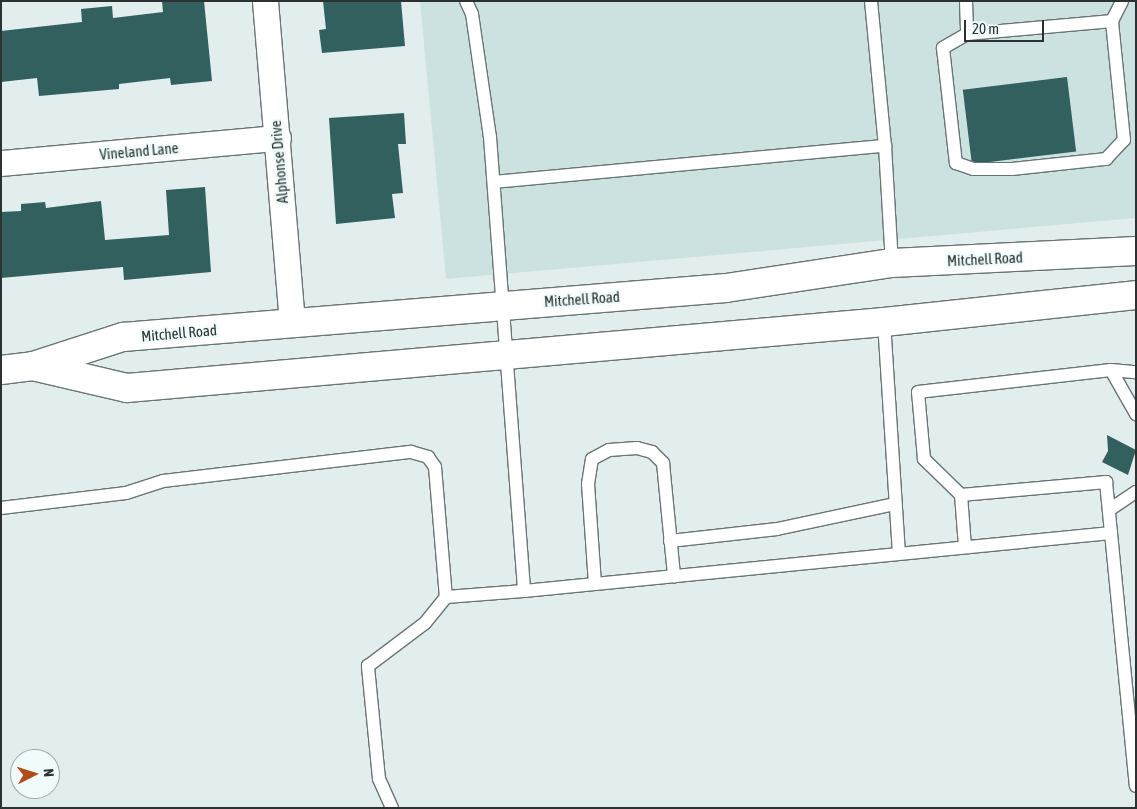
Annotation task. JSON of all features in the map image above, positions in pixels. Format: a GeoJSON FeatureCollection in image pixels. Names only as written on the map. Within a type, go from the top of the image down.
{"type":"FeatureCollection","features":[{"type":"Feature","properties":{"kind":"main road","name":"Mitchell Road"},"geometry":{"type":"LineString","coordinates":[[1,370],[32,366],[123,337],[504,304],[726,288],[892,263],[1136,251]]}},
{"type":"Feature","properties":{"kind":"main road","name":"Mitchell Road"},"geometry":{"type":"LineString","coordinates":[[32,366],[127,388],[884,322],[1136,295]]}},
{"type":"Feature","properties":{"kind":"street","name":"Alphonse Drive"},"geometry":{"type":"LineString","coordinates":[[266,1],[292,323]]}},
{"type":"Feature","properties":{"kind":"street","name":"Vineland Lane"},"geometry":{"type":"LineString","coordinates":[[1,163],[278,138]]}},
{"type":"Feature","properties":{"kind":"lane"},"geometry":{"type":"LineString","coordinates":[[466,1],[473,24],[494,182],[509,355],[524,591]]}},
{"type":"Feature","properties":{"kind":"lane"},"geometry":{"type":"LineString","coordinates":[[871,1],[885,146],[892,263]]}},
{"type":"Feature","properties":{"kind":"lane"},"geometry":{"type":"LineString","coordinates":[[966,1],[967,34]]}},
{"type":"Feature","properties":{"kind":"lane"},"geometry":{"type":"LineString","coordinates":[[1112,21],[967,34],[943,48],[956,163],[973,169],[1012,169],[1106,159],[1124,140],[1112,21],[1122,1]]}},
{"type":"Feature","properties":{"kind":"lane"},"geometry":{"type":"LineString","coordinates":[[494,182],[885,146]]}},
{"type":"Feature","properties":{"kind":"lane"},"geometry":{"type":"LineString","coordinates":[[884,322],[899,553]]}},
{"type":"Feature","properties":{"kind":"lane"},"geometry":{"type":"LineString","coordinates":[[965,546],[961,495],[924,459],[918,392],[1111,370],[1136,372]]}},
{"type":"Feature","properties":{"kind":"lane"},"geometry":{"type":"LineString","coordinates":[[1111,370],[1136,414]]}},
{"type":"Feature","properties":{"kind":"lane"},"geometry":{"type":"LineString","coordinates":[[594,584],[588,484],[592,459],[608,450],[637,448],[652,452],[663,463],[674,576]]}},
{"type":"Feature","properties":{"kind":"lane"},"geometry":{"type":"LineString","coordinates":[[1,508],[126,493],[163,481],[411,452],[428,457],[434,467],[446,597],[425,623],[368,666],[379,779],[392,808]]}},
{"type":"Feature","properties":{"kind":"lane"},"geometry":{"type":"LineString","coordinates":[[961,495],[1106,482],[1136,786]]}},
{"type":"Feature","properties":{"kind":"lane"},"geometry":{"type":"LineString","coordinates":[[1109,510],[1136,492]]}},
{"type":"Feature","properties":{"kind":"lane"},"geometry":{"type":"LineString","coordinates":[[670,541],[777,529],[895,504]]}},
{"type":"Feature","properties":{"kind":"lane"},"geometry":{"type":"LineString","coordinates":[[446,597],[1111,533]]}},
{"type":"Feature","properties":{"kind":"shaded area"},"geometry":{"type":"Polygon","coordinates":[[[420,1],[1136,1],[1136,218],[446,279],[420,1]]]}},
{"type":"Feature","properties":{"kind":"building"},"geometry":{"type":"Polygon","coordinates":[[[162,1],[204,1],[212,81],[171,85],[170,78],[119,84],[119,89],[39,96],[37,78],[1,82],[1,31],[82,22],[81,9],[112,6],[113,18],[163,12],[162,1]]]}},
{"type":"Feature","properties":{"kind":"building"},"geometry":{"type":"Polygon","coordinates":[[[323,1],[401,1],[405,46],[322,53],[319,30],[326,29],[323,1]]]}},
{"type":"Feature","properties":{"kind":"building"},"geometry":{"type":"Polygon","coordinates":[[[1067,77],[1076,151],[972,164],[963,90],[1067,77]]]}},
{"type":"Feature","properties":{"kind":"building"},"geometry":{"type":"Polygon","coordinates":[[[404,113],[406,144],[398,144],[403,193],[392,194],[395,218],[336,224],[329,118],[404,113]]]}},
{"type":"Feature","properties":{"kind":"building"},"geometry":{"type":"Polygon","coordinates":[[[205,187],[211,272],[124,280],[123,267],[1,278],[1,212],[21,211],[21,204],[45,202],[46,208],[101,201],[105,240],[169,235],[166,190],[205,187]]]}},
{"type":"Feature","properties":{"kind":"building"},"geometry":{"type":"Polygon","coordinates":[[[1107,435],[1136,450],[1128,475],[1102,462],[1108,451],[1107,435]]]}}]}
